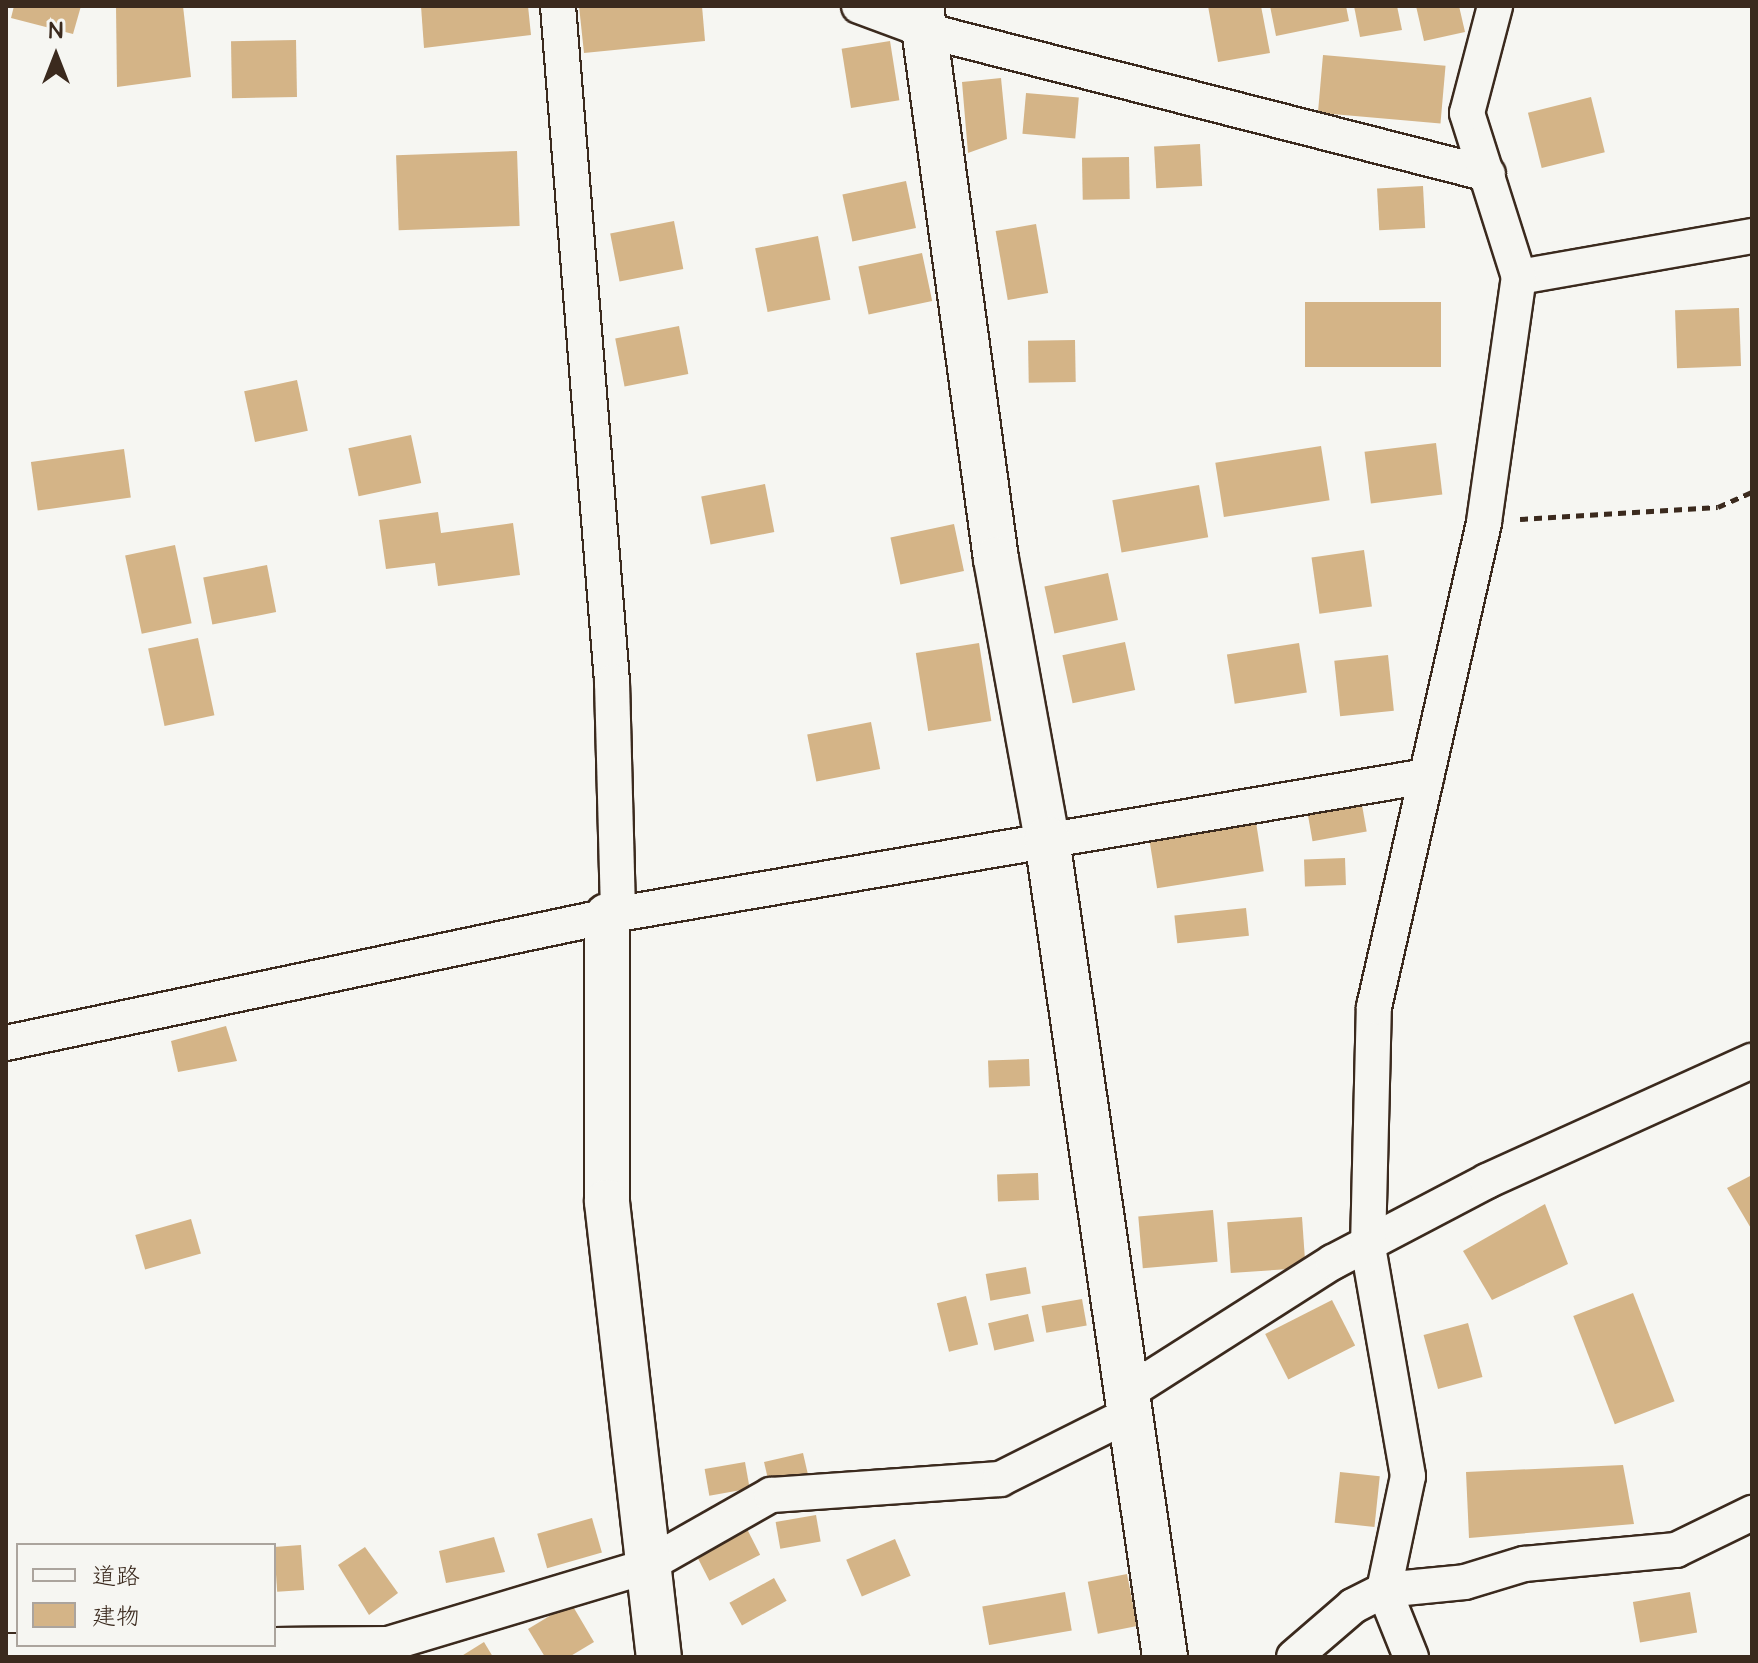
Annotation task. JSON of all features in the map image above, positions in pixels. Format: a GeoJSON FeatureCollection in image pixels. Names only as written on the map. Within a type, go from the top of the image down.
{"type":"FeatureCollection","features":[{"type":"Feature","properties":{"kind":"street"},"geometry":{"type":"LineString","coordinates":[[558,6],[612,682],[613,915],[607,1202],[644,1567],[659,1657]]}},
{"type":"Feature","properties":{"kind":"street"},"geometry":{"type":"LineString","coordinates":[[859,6],[923,18],[1488,174]]}},
{"type":"Feature","properties":{"kind":"street"},"geometry":{"type":"LineString","coordinates":[[1411,1657],[1384,1590],[1408,1476],[1368,1247],[1374,1007],[1484,522],[1519,277],[1467,113],[1495,6]]}},
{"type":"Feature","properties":{"kind":"street"},"geometry":{"type":"LineString","coordinates":[[923,18],[996,559],[1047,839],[1165,1657]]}},
{"type":"Feature","properties":{"kind":"street"},"geometry":{"type":"LineString","coordinates":[[1519,277],[1752,236]]}},
{"type":"Feature","properties":{"kind":"street"},"geometry":{"type":"LineString","coordinates":[[6,1043],[129,1012],[613,915],[1426,776]]}},
{"type":"Feature","properties":{"kind":"street"},"geometry":{"type":"LineString","coordinates":[[276,1645],[388,1644],[644,1567],[771,1495],[1000,1479],[1128,1403],[1333,1262],[1368,1247],[1487,1181],[1752,1061]]}},
{"type":"Feature","properties":{"kind":"street"},"geometry":{"type":"LineString","coordinates":[[1294,1657],[1353,1606],[1384,1590],[1465,1582],[1524,1564],[1676,1550],[1752,1513]]}},
{"type":"Feature","properties":{"kind":"street"},"geometry":{"type":"LineString","coordinates":[[6,1651],[178,1647]]}},
{"type":"Feature","properties":{"kind":"path"},"geometry":{"type":"LineString","coordinates":[[1484,522],[1718,507],[1752,492]]}},
{"type":"Feature","properties":{"kind":"building"},"geometry":{"type":"Polygon","coordinates":[[[14,6],[81,6],[73,34],[11,18],[14,6]]]}},
{"type":"Feature","properties":{"kind":"building"},"geometry":{"type":"Polygon","coordinates":[[[116,6],[183,6],[191,77],[117,87],[116,6]]]}},
{"type":"Feature","properties":{"kind":"building"},"geometry":{"type":"Polygon","coordinates":[[[421,6],[528,6],[531,35],[424,48],[421,6]]]}},
{"type":"Feature","properties":{"kind":"building"},"geometry":{"type":"Polygon","coordinates":[[[579,6],[702,6],[705,41],[584,53],[579,6]]]}},
{"type":"Feature","properties":{"kind":"building"},"geometry":{"type":"Polygon","coordinates":[[[1208,6],[1261,6],[1270,53],[1218,62],[1208,6]]]}},
{"type":"Feature","properties":{"kind":"building"},"geometry":{"type":"Polygon","coordinates":[[[1270,6],[1346,6],[1349,21],[1276,36],[1270,6]]]}},
{"type":"Feature","properties":{"kind":"building"},"geometry":{"type":"Polygon","coordinates":[[[1354,6],[1397,6],[1402,30],[1360,37],[1354,6]]]}},
{"type":"Feature","properties":{"kind":"building"},"geometry":{"type":"Polygon","coordinates":[[[1416,6],[1459,6],[1465,32],[1424,41],[1416,6]]]}},
{"type":"Feature","properties":{"kind":"building"},"geometry":{"type":"Polygon","coordinates":[[[296,40],[297,97],[232,98],[231,41],[296,40]]]}},
{"type":"Feature","properties":{"kind":"building"},"geometry":{"type":"Polygon","coordinates":[[[890,41],[899,100],[851,108],[842,49],[890,41]]]}},
{"type":"Feature","properties":{"kind":"building"},"geometry":{"type":"Polygon","coordinates":[[[1323,55],[1446,66],[1440,123],[1318,113],[1323,55]]]}},
{"type":"Feature","properties":{"kind":"building"},"geometry":{"type":"Polygon","coordinates":[[[1001,78],[1007,139],[968,153],[962,82],[1001,78]]]}},
{"type":"Feature","properties":{"kind":"building"},"geometry":{"type":"Polygon","coordinates":[[[1026,93],[1079,98],[1075,138],[1022,134],[1026,93]]]}},
{"type":"Feature","properties":{"kind":"building"},"geometry":{"type":"Polygon","coordinates":[[[1591,97],[1605,152],[1542,168],[1528,113],[1591,97]]]}},
{"type":"Feature","properties":{"kind":"building"},"geometry":{"type":"Polygon","coordinates":[[[1200,144],[1202,186],[1156,188],[1154,146],[1200,144]]]}},
{"type":"Feature","properties":{"kind":"building"},"geometry":{"type":"Polygon","coordinates":[[[517,151],[520,226],[399,230],[396,155],[517,151]]]}},
{"type":"Feature","properties":{"kind":"building"},"geometry":{"type":"Polygon","coordinates":[[[1129,157],[1130,199],[1083,200],[1082,158],[1129,157]]]}},
{"type":"Feature","properties":{"kind":"building"},"geometry":{"type":"Polygon","coordinates":[[[906,181],[916,228],[852,241],[842,195],[906,181]]]}},
{"type":"Feature","properties":{"kind":"building"},"geometry":{"type":"Polygon","coordinates":[[[1423,186],[1425,228],[1379,230],[1377,188],[1423,186]]]}},
{"type":"Feature","properties":{"kind":"building"},"geometry":{"type":"Polygon","coordinates":[[[674,221],[683,269],[620,282],[610,233],[674,221]]]}},
{"type":"Feature","properties":{"kind":"building"},"geometry":{"type":"Polygon","coordinates":[[[1036,224],[1048,293],[1008,300],[996,231],[1036,224]]]}},
{"type":"Feature","properties":{"kind":"building"},"geometry":{"type":"Polygon","coordinates":[[[818,236],[830,300],[768,312],[755,248],[818,236]]]}},
{"type":"Feature","properties":{"kind":"building"},"geometry":{"type":"Polygon","coordinates":[[[922,253],[932,301],[869,314],[858,267],[922,253]]]}},
{"type":"Feature","properties":{"kind":"building"},"geometry":{"type":"Polygon","coordinates":[[[1305,302],[1441,302],[1441,367],[1305,367],[1305,302]]]}},
{"type":"Feature","properties":{"kind":"building"},"geometry":{"type":"Polygon","coordinates":[[[1739,308],[1741,366],[1677,368],[1675,310],[1739,308]]]}},
{"type":"Feature","properties":{"kind":"building"},"geometry":{"type":"Polygon","coordinates":[[[679,326],[688,374],[625,387],[615,338],[679,326]]]}},
{"type":"Feature","properties":{"kind":"building"},"geometry":{"type":"Polygon","coordinates":[[[1075,340],[1076,382],[1029,383],[1028,341],[1075,340]]]}},
{"type":"Feature","properties":{"kind":"building"},"geometry":{"type":"Polygon","coordinates":[[[297,380],[308,431],[255,442],[244,391],[297,380]]]}},
{"type":"Feature","properties":{"kind":"building"},"geometry":{"type":"Polygon","coordinates":[[[411,435],[421,483],[359,496],[348,448],[411,435]]]}},
{"type":"Feature","properties":{"kind":"building"},"geometry":{"type":"Polygon","coordinates":[[[1436,443],[1442,495],[1371,503],[1365,452],[1436,443]]]}},
{"type":"Feature","properties":{"kind":"building"},"geometry":{"type":"Polygon","coordinates":[[[1321,446],[1330,500],[1224,517],[1215,463],[1321,446]]]}},
{"type":"Feature","properties":{"kind":"building"},"geometry":{"type":"Polygon","coordinates":[[[124,449],[131,498],[38,511],[31,462],[124,449]]]}},
{"type":"Feature","properties":{"kind":"building"},"geometry":{"type":"Polygon","coordinates":[[[765,484],[774,532],[711,545],[701,496],[765,484]]]}},
{"type":"Feature","properties":{"kind":"building"},"geometry":{"type":"Polygon","coordinates":[[[1199,485],[1208,537],[1122,552],[1112,500],[1199,485]]]}},
{"type":"Feature","properties":{"kind":"building"},"geometry":{"type":"Polygon","coordinates":[[[438,512],[441,533],[513,523],[520,575],[438,586],[435,563],[386,569],[379,520],[438,512]]]}},
{"type":"Feature","properties":{"kind":"building"},"geometry":{"type":"Polygon","coordinates":[[[954,524],[964,571],[900,584],[890,538],[954,524]]]}},
{"type":"Feature","properties":{"kind":"building"},"geometry":{"type":"Polygon","coordinates":[[[175,545],[192,623],[142,634],[125,556],[175,545]]]}},
{"type":"Feature","properties":{"kind":"building"},"geometry":{"type":"Polygon","coordinates":[[[1364,550],[1372,606],[1319,614],[1312,557],[1364,550]]]}},
{"type":"Feature","properties":{"kind":"building"},"geometry":{"type":"Polygon","coordinates":[[[267,565],[276,612],[212,625],[203,577],[267,565]]]}},
{"type":"Feature","properties":{"kind":"building"},"geometry":{"type":"Polygon","coordinates":[[[1108,573],[1118,620],[1054,633],[1044,587],[1108,573]]]}},
{"type":"Feature","properties":{"kind":"building"},"geometry":{"type":"Polygon","coordinates":[[[198,638],[214,715],[165,726],[148,649],[198,638]]]}},
{"type":"Feature","properties":{"kind":"building"},"geometry":{"type":"Polygon","coordinates":[[[1125,642],[1135,690],[1073,703],[1062,655],[1125,642]]]}},
{"type":"Feature","properties":{"kind":"building"},"geometry":{"type":"Polygon","coordinates":[[[979,643],[991,721],[928,731],[916,653],[979,643]]]}},
{"type":"Feature","properties":{"kind":"building"},"geometry":{"type":"Polygon","coordinates":[[[1299,643],[1307,692],[1235,704],[1227,654],[1299,643]]]}},
{"type":"Feature","properties":{"kind":"building"},"geometry":{"type":"Polygon","coordinates":[[[1388,655],[1394,711],[1340,716],[1334,661],[1388,655]]]}},
{"type":"Feature","properties":{"kind":"building"},"geometry":{"type":"Polygon","coordinates":[[[871,722],[880,769],[816,782],[807,734],[871,722]]]}},
{"type":"Feature","properties":{"kind":"building"},"geometry":{"type":"Polygon","coordinates":[[[1362,805],[1367,832],[1313,841],[1308,815],[1362,805]]]}},
{"type":"Feature","properties":{"kind":"building"},"geometry":{"type":"Polygon","coordinates":[[[1255,816],[1264,871],[1157,888],[1148,833],[1255,816]]]}},
{"type":"Feature","properties":{"kind":"building"},"geometry":{"type":"Polygon","coordinates":[[[1345,858],[1346,885],[1305,886],[1304,859],[1345,858]]]}},
{"type":"Feature","properties":{"kind":"building"},"geometry":{"type":"Polygon","coordinates":[[[1246,908],[1249,936],[1177,943],[1174,916],[1246,908]]]}},
{"type":"Feature","properties":{"kind":"building"},"geometry":{"type":"Polygon","coordinates":[[[226,1026],[237,1061],[178,1072],[171,1041],[226,1026]]]}},
{"type":"Feature","properties":{"kind":"building"},"geometry":{"type":"Polygon","coordinates":[[[1029,1059],[1030,1086],[989,1087],[988,1060],[1029,1059]]]}},
{"type":"Feature","properties":{"kind":"building"},"geometry":{"type":"Polygon","coordinates":[[[1038,1173],[1039,1200],[998,1201],[997,1174],[1038,1173]]]}},
{"type":"Feature","properties":{"kind":"building"},"geometry":{"type":"Polygon","coordinates":[[[1752,1175],[1752,1230],[1727,1188],[1752,1175]]]}},
{"type":"Feature","properties":{"kind":"building"},"geometry":{"type":"Polygon","coordinates":[[[1545,1204],[1568,1264],[1492,1300],[1463,1251],[1545,1204]]]}},
{"type":"Feature","properties":{"kind":"building"},"geometry":{"type":"Polygon","coordinates":[[[1213,1210],[1218,1262],[1143,1268],[1138,1217],[1213,1210]]]}},
{"type":"Feature","properties":{"kind":"building"},"geometry":{"type":"Polygon","coordinates":[[[1302,1217],[1306,1268],[1231,1273],[1227,1222],[1302,1217]]]}},
{"type":"Feature","properties":{"kind":"building"},"geometry":{"type":"Polygon","coordinates":[[[191,1219],[201,1254],[145,1270],[135,1235],[191,1219]]]}},
{"type":"Feature","properties":{"kind":"building"},"geometry":{"type":"Polygon","coordinates":[[[1026,1267],[1031,1294],[990,1301],[986,1274],[1026,1267]]]}},
{"type":"Feature","properties":{"kind":"building"},"geometry":{"type":"Polygon","coordinates":[[[1633,1293],[1675,1401],[1615,1424],[1573,1316],[1633,1293]]]}},
{"type":"Feature","properties":{"kind":"building"},"geometry":{"type":"Polygon","coordinates":[[[966,1296],[978,1345],[949,1352],[937,1303],[966,1296]]]}},
{"type":"Feature","properties":{"kind":"building"},"geometry":{"type":"Polygon","coordinates":[[[1082,1299],[1087,1326],[1046,1333],[1042,1306],[1082,1299]]]}},
{"type":"Feature","properties":{"kind":"building"},"geometry":{"type":"Polygon","coordinates":[[[1332,1300],[1355,1345],[1288,1379],[1265,1334],[1332,1300]]]}},
{"type":"Feature","properties":{"kind":"building"},"geometry":{"type":"Polygon","coordinates":[[[1028,1314],[1034,1341],[994,1351],[988,1323],[1028,1314]]]}},
{"type":"Feature","properties":{"kind":"building"},"geometry":{"type":"Polygon","coordinates":[[[1468,1323],[1482,1377],[1438,1389],[1424,1335],[1468,1323]]]}},
{"type":"Feature","properties":{"kind":"building"},"geometry":{"type":"Polygon","coordinates":[[[803,1453],[809,1479],[770,1488],[764,1462],[803,1453]]]}},
{"type":"Feature","properties":{"kind":"building"},"geometry":{"type":"Polygon","coordinates":[[[745,1462],[750,1489],[709,1496],[705,1469],[745,1462]]]}},
{"type":"Feature","properties":{"kind":"building"},"geometry":{"type":"Polygon","coordinates":[[[1623,1465],[1634,1524],[1469,1538],[1466,1472],[1623,1465]]]}},
{"type":"Feature","properties":{"kind":"building"},"geometry":{"type":"Polygon","coordinates":[[[1340,1472],[1380,1476],[1374,1527],[1335,1523],[1340,1472]]]}},
{"type":"Feature","properties":{"kind":"building"},"geometry":{"type":"Polygon","coordinates":[[[816,1515],[821,1542],[780,1549],[776,1522],[816,1515]]]}},
{"type":"Feature","properties":{"kind":"building"},"geometry":{"type":"Polygon","coordinates":[[[592,1518],[602,1553],[547,1568],[537,1534],[592,1518]]]}},
{"type":"Feature","properties":{"kind":"building"},"geometry":{"type":"Polygon","coordinates":[[[747,1529],[760,1555],[709,1581],[696,1555],[747,1529]]]}},
{"type":"Feature","properties":{"kind":"building"},"geometry":{"type":"Polygon","coordinates":[[[494,1537],[505,1572],[446,1583],[439,1551],[494,1537]]]}},
{"type":"Feature","properties":{"kind":"building"},"geometry":{"type":"Polygon","coordinates":[[[895,1539],[911,1576],[862,1597],[846,1560],[895,1539]]]}},
{"type":"Feature","properties":{"kind":"building"},"geometry":{"type":"Polygon","coordinates":[[[301,1545],[304,1590],[277,1592],[276,1547],[301,1545]]]}},
{"type":"Feature","properties":{"kind":"building"},"geometry":{"type":"Polygon","coordinates":[[[365,1547],[398,1593],[369,1615],[338,1565],[365,1547]]]}},
{"type":"Feature","properties":{"kind":"building"},"geometry":{"type":"Polygon","coordinates":[[[1127,1574],[1137,1626],[1098,1634],[1088,1582],[1127,1574]]]}},
{"type":"Feature","properties":{"kind":"building"},"geometry":{"type":"Polygon","coordinates":[[[774,1578],[787,1601],[742,1625],[729,1603],[774,1578]]]}},
{"type":"Feature","properties":{"kind":"building"},"geometry":{"type":"Polygon","coordinates":[[[1065,1592],[1072,1630],[989,1645],[982,1607],[1065,1592]]]}},
{"type":"Feature","properties":{"kind":"building"},"geometry":{"type":"Polygon","coordinates":[[[1690,1592],[1697,1632],[1640,1642],[1633,1602],[1690,1592]]]}},
{"type":"Feature","properties":{"kind":"building"},"geometry":{"type":"Polygon","coordinates":[[[571,1603],[594,1642],[569,1657],[545,1657],[528,1629],[571,1603]]]}},
{"type":"Feature","properties":{"kind":"building"},"geometry":{"type":"Polygon","coordinates":[[[484,1642],[493,1657],[460,1657],[484,1642]]]}}]}
